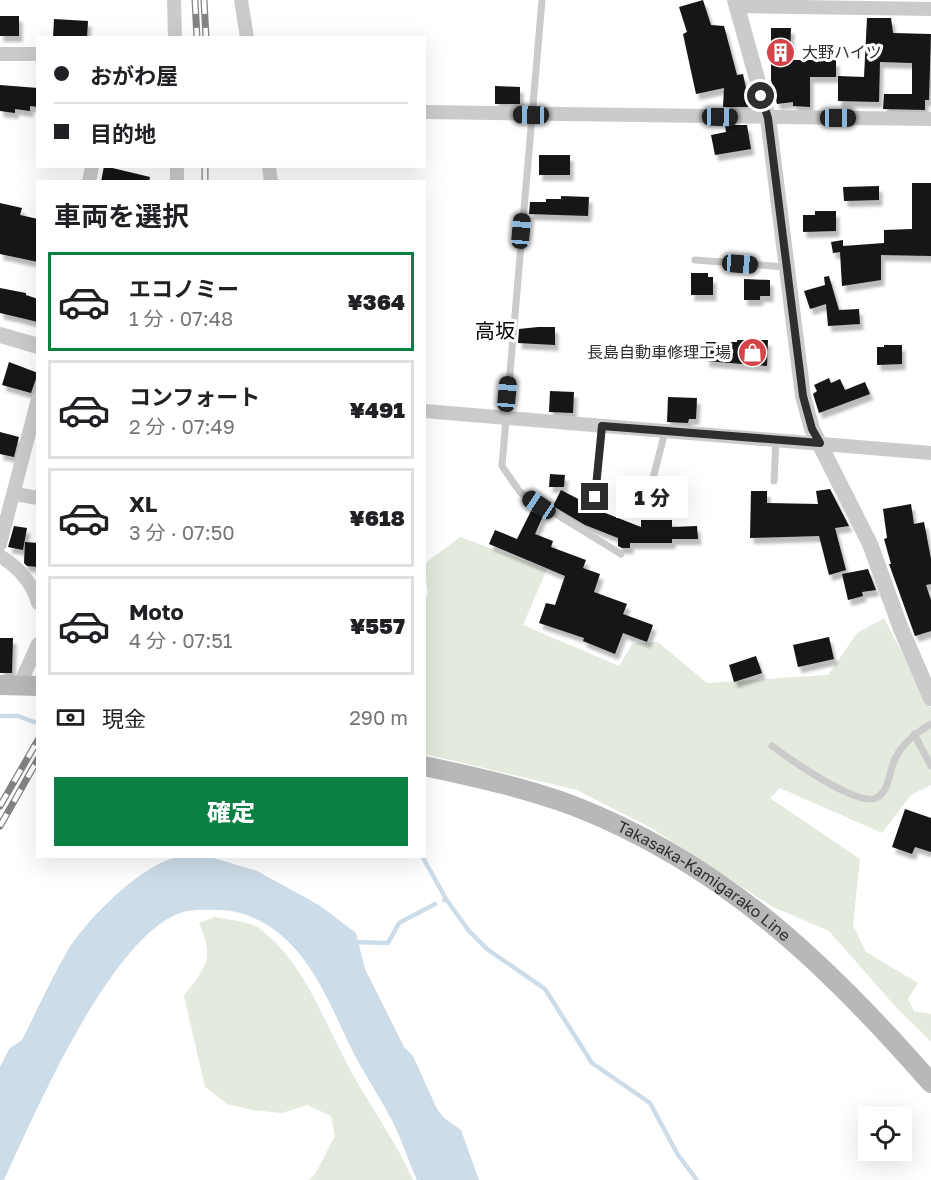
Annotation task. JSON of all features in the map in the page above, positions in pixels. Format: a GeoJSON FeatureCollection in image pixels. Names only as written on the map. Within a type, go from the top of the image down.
{"type":"FeatureCollection","features":[{"type":"Feature","properties":{"kind":"main road","name":"Takasaka-Kamigarako Line"},"geometry":{"type":"LineString","coordinates":[[426,766],[506,784],[566,803],[621,826],[691,865],[769,920],[814,958],[866,1010],[931,1083]]}},
{"type":"Feature","properties":{"kind":"street"},"geometry":{"type":"LineString","coordinates":[[174,0],[175,36]]}},
{"type":"Feature","properties":{"kind":"street"},"geometry":{"type":"LineString","coordinates":[[241,0],[247,36]]}},
{"type":"Feature","properties":{"kind":"street"},"geometry":{"type":"LineString","coordinates":[[931,9],[865,4],[736,3],[768,118],[803,396],[812,429],[870,544],[901,629],[931,698]]}},
{"type":"Feature","properties":{"kind":"street"},"geometry":{"type":"LineString","coordinates":[[0,54],[36,54]]}},
{"type":"Feature","properties":{"kind":"street"},"geometry":{"type":"LineString","coordinates":[[426,112],[931,119]]}},
{"type":"Feature","properties":{"kind":"street"},"geometry":{"type":"LineString","coordinates":[[0,335],[36,345]]}},
{"type":"Feature","properties":{"kind":"street"},"geometry":{"type":"LineString","coordinates":[[0,544],[36,407]]}},
{"type":"Feature","properties":{"kind":"street"},"geometry":{"type":"LineString","coordinates":[[426,411],[931,453]]}},
{"type":"Feature","properties":{"kind":"street"},"geometry":{"type":"LineString","coordinates":[[15,494],[36,498]]}},
{"type":"Feature","properties":{"kind":"street"},"geometry":{"type":"LineString","coordinates":[[0,556],[26,578],[36,599]]}},
{"type":"Feature","properties":{"kind":"street"},"geometry":{"type":"LineString","coordinates":[[19,686],[36,648]]}},
{"type":"Feature","properties":{"kind":"lane"},"geometry":{"type":"LineString","coordinates":[[543,0],[531,115],[502,466],[520,492],[621,554]]}},
{"type":"Feature","properties":{"kind":"lane"},"geometry":{"type":"LineString","coordinates":[[695,261],[786,267]]}},
{"type":"Feature","properties":{"kind":"lane"},"geometry":{"type":"LineString","coordinates":[[595,497],[602,426]]}},
{"type":"Feature","properties":{"kind":"lane"},"geometry":{"type":"LineString","coordinates":[[647,501],[665,432]]}},
{"type":"Feature","properties":{"kind":"lane"},"geometry":{"type":"LineString","coordinates":[[774,482],[776,440]]}},
{"type":"Feature","properties":{"kind":"lane"},"geometry":{"type":"LineString","coordinates":[[772,746],[795,764],[832,786],[869,800],[878,798],[885,788],[896,756],[914,734],[931,724]]}},
{"type":"Feature","properties":{"kind":"lane"},"geometry":{"type":"LineString","coordinates":[[914,734],[931,766]]}},
{"type":"Feature","properties":{"kind":"shaded area"},"geometry":{"type":"Polygon","coordinates":[[[460,537],[547,569],[523,625],[619,666],[633,643],[658,642],[707,683],[828,675],[857,633],[884,618],[931,708],[931,785],[911,795],[882,833],[780,788],[770,798],[860,859],[853,925],[866,952],[918,983],[908,999],[914,1011],[931,1014],[931,1042],[894,1005],[829,931],[773,907],[651,828],[577,790],[426,754],[426,598],[428,593],[426,562],[460,537]]]}},
{"type":"Feature","properties":{"kind":"shaded area"},"geometry":{"type":"Polygon","coordinates":[[[215,917],[244,922],[259,928],[289,959],[313,995],[352,1073],[392,1139],[413,1180],[308,1180],[314,1176],[335,1136],[331,1116],[307,1105],[282,1113],[252,1110],[227,1104],[205,1087],[184,996],[206,962],[206,946],[199,923],[215,917]]]}},
{"type":"Feature","properties":{"kind":"water"},"geometry":{"type":"Polygon","coordinates":[[[174,858],[213,858],[257,871],[319,905],[356,933],[365,969],[404,1047],[413,1056],[437,1109],[444,1118],[461,1130],[479,1180],[417,1180],[392,1121],[356,1058],[321,986],[306,962],[289,942],[262,922],[241,913],[192,910],[183,912],[156,927],[129,954],[103,989],[55,1072],[4,1180],[0,1180],[0,1067],[9,1049],[22,1040],[50,983],[77,937],[116,894],[163,862],[174,858]]]}},
{"type":"Feature","properties":{"kind":"building"},"geometry":{"type":"Polygon","coordinates":[[[703,0],[711,25],[724,26],[737,75],[743,74],[747,93],[750,93],[750,107],[723,107],[724,88],[696,94],[683,34],[687,32],[679,7],[703,0]]]}},
{"type":"Feature","properties":{"kind":"building"},"geometry":{"type":"Polygon","coordinates":[[[0,16],[19,16],[19,36],[0,36],[0,16]]]}},
{"type":"Feature","properties":{"kind":"building"},"geometry":{"type":"Polygon","coordinates":[[[867,18],[891,18],[893,33],[931,34],[929,100],[925,100],[925,110],[883,109],[884,94],[912,94],[912,63],[880,62],[879,102],[838,101],[838,76],[864,77],[867,18]]]}},
{"type":"Feature","properties":{"kind":"building"},"geometry":{"type":"Polygon","coordinates":[[[54,19],[88,21],[87,36],[53,36],[54,19]]]}},
{"type":"Feature","properties":{"kind":"building"},"geometry":{"type":"Polygon","coordinates":[[[771,28],[791,28],[790,60],[836,60],[836,77],[810,77],[810,107],[793,106],[793,102],[777,104],[771,80],[771,28]]]}},
{"type":"Feature","properties":{"kind":"building"},"geometry":{"type":"Polygon","coordinates":[[[0,85],[36,88],[36,107],[30,106],[30,111],[15,109],[15,113],[0,111],[0,85]]]}},
{"type":"Feature","properties":{"kind":"building"},"geometry":{"type":"Polygon","coordinates":[[[495,86],[520,87],[520,104],[495,104],[495,86]]]}},
{"type":"Feature","properties":{"kind":"building"},"geometry":{"type":"Polygon","coordinates":[[[725,125],[747,125],[751,149],[715,155],[711,135],[726,132],[725,125]]]}},
{"type":"Feature","properties":{"kind":"building"},"geometry":{"type":"Polygon","coordinates":[[[539,155],[570,155],[570,175],[539,175],[539,155]]]}},
{"type":"Feature","properties":{"kind":"building"},"geometry":{"type":"Polygon","coordinates":[[[104,168],[150,177],[149,180],[101,180],[104,168]]]}},
{"type":"Feature","properties":{"kind":"building"},"geometry":{"type":"Polygon","coordinates":[[[912,183],[931,183],[931,256],[881,255],[881,280],[842,286],[840,252],[833,253],[831,242],[843,240],[843,246],[884,243],[884,230],[912,229],[912,183]]]}},
{"type":"Feature","properties":{"kind":"building"},"geometry":{"type":"Polygon","coordinates":[[[879,186],[879,200],[844,201],[843,187],[879,186]]]}},
{"type":"Feature","properties":{"kind":"building"},"geometry":{"type":"Polygon","coordinates":[[[561,196],[589,197],[588,216],[529,214],[530,202],[546,202],[546,199],[561,199],[561,196]]]}},
{"type":"Feature","properties":{"kind":"building"},"geometry":{"type":"Polygon","coordinates":[[[0,203],[22,208],[20,215],[36,219],[36,262],[0,254],[0,203]]]}},
{"type":"Feature","properties":{"kind":"building"},"geometry":{"type":"Polygon","coordinates":[[[815,211],[836,211],[836,231],[803,232],[803,215],[815,215],[815,211]]]}},
{"type":"Feature","properties":{"kind":"building"},"geometry":{"type":"Polygon","coordinates":[[[691,273],[708,273],[708,277],[713,277],[713,295],[691,295],[691,273]]]}},
{"type":"Feature","properties":{"kind":"building"},"geometry":{"type":"Polygon","coordinates":[[[829,276],[839,310],[859,309],[860,324],[828,326],[826,304],[810,309],[804,291],[825,285],[824,277],[829,276]]]}},
{"type":"Feature","properties":{"kind":"building"},"geometry":{"type":"Polygon","coordinates":[[[744,279],[770,280],[770,296],[760,296],[760,300],[744,300],[744,279]]]}},
{"type":"Feature","properties":{"kind":"building"},"geometry":{"type":"Polygon","coordinates":[[[0,288],[26,293],[36,298],[36,322],[0,313],[0,288]]]}},
{"type":"Feature","properties":{"kind":"building"},"geometry":{"type":"Polygon","coordinates":[[[555,327],[555,345],[518,343],[519,329],[555,327]]]}},
{"type":"Feature","properties":{"kind":"building"},"geometry":{"type":"Polygon","coordinates":[[[737,340],[768,340],[767,366],[706,361],[706,342],[737,342],[737,340]]]}},
{"type":"Feature","properties":{"kind":"building"},"geometry":{"type":"Polygon","coordinates":[[[884,345],[902,345],[902,364],[877,365],[877,347],[884,347],[884,345]]]}},
{"type":"Feature","properties":{"kind":"building"},"geometry":{"type":"Polygon","coordinates":[[[9,362],[36,372],[31,393],[2,385],[9,362]]]}},
{"type":"Feature","properties":{"kind":"building"},"geometry":{"type":"Polygon","coordinates":[[[829,378],[831,383],[840,379],[845,390],[865,382],[870,394],[819,413],[813,394],[817,391],[814,385],[829,378]]]}},
{"type":"Feature","properties":{"kind":"building"},"geometry":{"type":"Polygon","coordinates":[[[550,391],[574,392],[573,413],[549,412],[550,391]]]}},
{"type":"Feature","properties":{"kind":"building"},"geometry":{"type":"Polygon","coordinates":[[[668,397],[697,398],[696,419],[689,419],[688,423],[667,422],[668,397]]]}},
{"type":"Feature","properties":{"kind":"building"},"geometry":{"type":"Polygon","coordinates":[[[0,432],[19,437],[14,457],[0,454],[0,432]]]}},
{"type":"Feature","properties":{"kind":"building"},"geometry":{"type":"Polygon","coordinates":[[[550,474],[565,475],[564,487],[549,487],[550,474]]]}},
{"type":"Feature","properties":{"kind":"building"},"geometry":{"type":"Polygon","coordinates":[[[830,489],[849,526],[835,528],[846,570],[829,575],[819,536],[750,538],[751,491],[767,491],[767,503],[818,504],[816,491],[830,489]]]}},
{"type":"Feature","properties":{"kind":"building"},"geometry":{"type":"Polygon","coordinates":[[[561,490],[586,503],[585,505],[641,527],[641,520],[672,520],[672,527],[697,526],[698,539],[672,539],[672,543],[630,543],[630,548],[622,548],[618,546],[618,538],[585,525],[553,506],[561,490]]]}},
{"type":"Feature","properties":{"kind":"building"},"geometry":{"type":"Polygon","coordinates":[[[911,504],[914,524],[924,522],[931,559],[931,584],[926,585],[931,600],[931,631],[915,636],[889,564],[891,564],[884,539],[887,538],[883,509],[911,504]]]}},
{"type":"Feature","properties":{"kind":"building"},"geometry":{"type":"Polygon","coordinates":[[[531,511],[543,516],[535,534],[553,541],[551,547],[586,560],[583,568],[600,574],[594,592],[627,604],[623,614],[653,625],[647,642],[623,633],[615,654],[583,641],[584,638],[539,623],[546,603],[555,605],[565,576],[489,544],[495,530],[517,539],[531,511]]]}},
{"type":"Feature","properties":{"kind":"building"},"geometry":{"type":"Polygon","coordinates":[[[14,526],[27,528],[23,550],[8,547],[14,526]]]}},
{"type":"Feature","properties":{"kind":"building"},"geometry":{"type":"Polygon","coordinates":[[[25,542],[36,543],[36,567],[27,566],[24,563],[25,542]]]}},
{"type":"Feature","properties":{"kind":"building"},"geometry":{"type":"Polygon","coordinates":[[[868,569],[876,590],[862,592],[863,596],[848,600],[842,574],[868,569]]]}},
{"type":"Feature","properties":{"kind":"building"},"geometry":{"type":"Polygon","coordinates":[[[829,637],[834,659],[798,667],[793,645],[829,637]]]}},
{"type":"Feature","properties":{"kind":"building"},"geometry":{"type":"Polygon","coordinates":[[[0,638],[13,638],[12,673],[0,673],[0,638]]]}},
{"type":"Feature","properties":{"kind":"building"},"geometry":{"type":"Polygon","coordinates":[[[756,656],[762,673],[734,682],[729,665],[756,656]]]}},
{"type":"Feature","properties":{"kind":"building"},"geometry":{"type":"Polygon","coordinates":[[[905,809],[931,818],[931,852],[915,847],[912,854],[892,847],[905,809]]]}},
{"type":"Feature","properties":{"kind":"waterway"},"geometry":{"type":"LineString","coordinates":[[0,716],[18,716],[34,722]]}},
{"type":"Feature","properties":{"kind":"waterway"},"geometry":{"type":"LineString","coordinates":[[423,858],[446,899]]}},
{"type":"Feature","properties":{"kind":"waterway"},"geometry":{"type":"LineString","coordinates":[[444,900],[446,899],[469,931],[487,949],[545,989],[592,1063],[650,1103],[678,1155],[697,1180]]}},
{"type":"Feature","properties":{"kind":"waterway"},"geometry":{"type":"LineString","coordinates":[[352,942],[388,943],[399,923],[435,904]]}},
{"type":"Feature","properties":{"kind":"railway"},"geometry":{"type":"LineString","coordinates":[[195,0],[197,36]]}},
{"type":"Feature","properties":{"kind":"railway"},"geometry":{"type":"LineString","coordinates":[[204,0],[206,36]]}},
{"type":"Feature","properties":{"kind":"railway"},"geometry":{"type":"LineString","coordinates":[[205,168],[205,180]]}},
{"type":"Feature","properties":{"kind":"railway"},"geometry":{"type":"LineString","coordinates":[[0,806],[36,743]]}},
{"type":"Feature","properties":{"kind":"railway"},"geometry":{"type":"LineString","coordinates":[[0,826],[36,763]]}},
{"type":"Feature","properties":{"kind":"place","name":"大野ハイツ"},"geometry":{"type":"Point","coordinates":[781,52]}},
{"type":"Feature","properties":{"kind":"place","name":"長島自動車修理工場"},"geometry":{"type":"Point","coordinates":[752,352]}},
{"type":"Feature","properties":{"kind":"district","name":"高坂"},"geometry":{"type":"Point","coordinates":[495,331]}},
{"type":"Feature","properties":{"kind":"route"},"geometry":{"type":"LineString","coordinates":[[595,497],[602,426],[820,443],[812,429],[803,396],[768,118],[761,96]]}}]}
